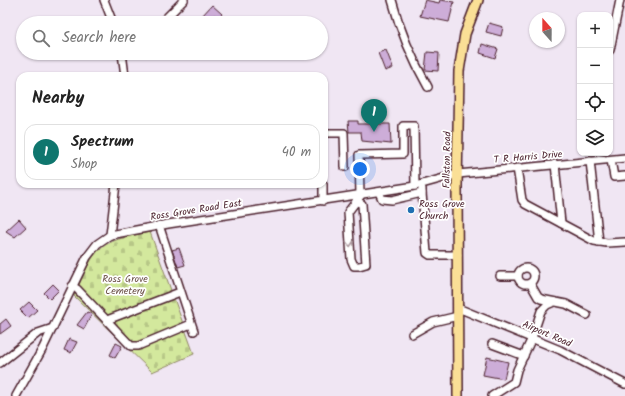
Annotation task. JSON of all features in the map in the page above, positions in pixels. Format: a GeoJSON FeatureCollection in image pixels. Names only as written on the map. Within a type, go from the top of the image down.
{"type":"FeatureCollection","features":[{"type":"Feature","properties":{"kind":"main road","name":"Fallston Road"},"geometry":{"type":"LineString","coordinates":[[458,396],[459,72],[465,34],[478,0]]}},
{"type":"Feature","properties":{"kind":"street"},"geometry":{"type":"LineString","coordinates":[[104,0],[111,16]]}},
{"type":"Feature","properties":{"kind":"street"},"geometry":{"type":"LineString","coordinates":[[168,16],[184,0]]}},
{"type":"Feature","properties":{"kind":"street"},"geometry":{"type":"LineString","coordinates":[[392,0],[402,34],[412,58],[428,87]]}},
{"type":"Feature","properties":{"kind":"street"},"geometry":{"type":"LineString","coordinates":[[610,48],[620,0]]}},
{"type":"Feature","properties":{"kind":"street"},"geometry":{"type":"LineString","coordinates":[[123,60],[124,72]]}},
{"type":"Feature","properties":{"kind":"street"},"geometry":{"type":"LineString","coordinates":[[403,154],[403,126],[414,126],[414,154],[418,185],[422,194],[427,253],[430,255],[458,255]]}},
{"type":"Feature","properties":{"kind":"street"},"geometry":{"type":"LineString","coordinates":[[328,133],[344,133],[345,168]]}},
{"type":"Feature","properties":{"kind":"street"},"geometry":{"type":"LineString","coordinates":[[360,199],[348,212],[352,262],[354,266],[366,264],[360,199],[359,155],[414,154]]}},
{"type":"Feature","properties":{"kind":"street","name":"T R Harris Drive"},"geometry":{"type":"LineString","coordinates":[[458,174],[625,158]]}},
{"type":"Feature","properties":{"kind":"street"},"geometry":{"type":"LineString","coordinates":[[611,160],[614,177],[625,176]]}},
{"type":"Feature","properties":{"kind":"street"},"geometry":{"type":"LineString","coordinates":[[590,161],[599,242]]}},
{"type":"Feature","properties":{"kind":"street"},"geometry":{"type":"LineString","coordinates":[[554,164],[561,223]]}},
{"type":"Feature","properties":{"kind":"street"},"geometry":{"type":"LineString","coordinates":[[517,168],[522,200],[525,204],[594,241],[607,244],[625,242]]}},
{"type":"Feature","properties":{"kind":"street","name":"Ross Grove Road East"},"geometry":{"type":"LineString","coordinates":[[16,396],[53,328],[87,257],[97,244],[110,235],[159,225],[323,201],[360,199],[378,192],[418,185],[458,174]]}},
{"type":"Feature","properties":{"kind":"street"},"geometry":{"type":"LineString","coordinates":[[110,235],[116,188]]}},
{"type":"Feature","properties":{"kind":"street"},"geometry":{"type":"LineString","coordinates":[[323,188],[323,201]]}},
{"type":"Feature","properties":{"kind":"street"},"geometry":{"type":"LineString","coordinates":[[378,192],[382,200],[392,200],[422,194]]}},
{"type":"Feature","properties":{"kind":"street"},"geometry":{"type":"LineString","coordinates":[[159,225],[194,331]]}},
{"type":"Feature","properties":{"kind":"street"},"geometry":{"type":"LineString","coordinates":[[518,276],[522,269],[531,270],[534,276],[530,283]]}},
{"type":"Feature","properties":{"kind":"street"},"geometry":{"type":"LineString","coordinates":[[500,276],[518,276]]}},
{"type":"Feature","properties":{"kind":"street"},"geometry":{"type":"LineString","coordinates":[[518,276],[522,283],[530,283]]}},
{"type":"Feature","properties":{"kind":"street"},"geometry":{"type":"LineString","coordinates":[[530,283],[538,297],[542,311]]}},
{"type":"Feature","properties":{"kind":"street"},"geometry":{"type":"LineString","coordinates":[[72,286],[77,289],[128,343],[135,347],[191,324]]}},
{"type":"Feature","properties":{"kind":"street"},"geometry":{"type":"LineString","coordinates":[[107,320],[180,292]]}},
{"type":"Feature","properties":{"kind":"street"},"geometry":{"type":"LineString","coordinates":[[538,297],[544,301],[566,304],[587,315]]}},
{"type":"Feature","properties":{"kind":"street"},"geometry":{"type":"LineString","coordinates":[[492,396],[514,382],[542,311],[547,305],[554,302]]}},
{"type":"Feature","properties":{"kind":"street"},"geometry":{"type":"LineString","coordinates":[[412,334],[433,322],[458,312]]}},
{"type":"Feature","properties":{"kind":"street","name":"Airport Road"},"geometry":{"type":"LineString","coordinates":[[458,312],[532,338],[582,360],[625,384]]}},
{"type":"Feature","properties":{"kind":"street"},"geometry":{"type":"LineString","coordinates":[[0,363],[38,333],[53,328]]}},
{"type":"Feature","properties":{"kind":"street"},"geometry":{"type":"LineString","coordinates":[[492,344],[524,356]]}},
{"type":"Feature","properties":{"kind":"green space","name":"Ross Grove Cemetery"},"geometry":{"type":"Polygon","coordinates":[[[150,232],[194,354],[152,372],[74,296],[93,256],[100,249],[108,243],[118,239],[150,232]]]}},
{"type":"Feature","properties":{"kind":"building"},"geometry":{"type":"Polygon","coordinates":[[[425,0],[439,3],[440,0],[454,2],[449,22],[420,16],[425,0]]]}},
{"type":"Feature","properties":{"kind":"building"},"geometry":{"type":"Polygon","coordinates":[[[212,5],[222,14],[220,16],[202,16],[212,5]]]}},
{"type":"Feature","properties":{"kind":"building"},"geometry":{"type":"Polygon","coordinates":[[[489,23],[503,27],[501,36],[486,32],[489,23]]]}},
{"type":"Feature","properties":{"kind":"building"},"geometry":{"type":"Polygon","coordinates":[[[482,44],[498,49],[495,58],[480,53],[482,44]]]}},
{"type":"Feature","properties":{"kind":"building"},"geometry":{"type":"Polygon","coordinates":[[[386,50],[393,68],[385,71],[378,53],[386,50]]]}},
{"type":"Feature","properties":{"kind":"building"},"geometry":{"type":"Polygon","coordinates":[[[427,52],[439,53],[438,71],[425,70],[427,52]]]}},
{"type":"Feature","properties":{"kind":"building"},"geometry":{"type":"Polygon","coordinates":[[[348,121],[358,121],[358,124],[390,124],[391,144],[362,141],[361,132],[349,132],[348,121]]]}},
{"type":"Feature","properties":{"kind":"building"},"geometry":{"type":"Polygon","coordinates":[[[19,219],[26,227],[15,237],[6,231],[19,219]]]}},
{"type":"Feature","properties":{"kind":"building"},"geometry":{"type":"Polygon","coordinates":[[[179,248],[185,265],[178,267],[172,250],[179,248]]]}},
{"type":"Feature","properties":{"kind":"building"},"geometry":{"type":"Polygon","coordinates":[[[53,284],[59,290],[50,299],[44,293],[53,284]]]}},
{"type":"Feature","properties":{"kind":"building"},"geometry":{"type":"Polygon","coordinates":[[[29,302],[37,310],[28,318],[20,310],[29,302]]]}},
{"type":"Feature","properties":{"kind":"building"},"geometry":{"type":"Polygon","coordinates":[[[87,312],[92,314],[84,329],[77,325],[87,312]]]}},
{"type":"Feature","properties":{"kind":"building"},"geometry":{"type":"Polygon","coordinates":[[[6,319],[11,326],[0,334],[0,324],[6,319]]]}},
{"type":"Feature","properties":{"kind":"building"},"geometry":{"type":"Polygon","coordinates":[[[69,339],[77,342],[71,353],[64,350],[69,339]]]}},
{"type":"Feature","properties":{"kind":"building"},"geometry":{"type":"Polygon","coordinates":[[[116,343],[122,346],[115,358],[110,355],[116,343]]]}},
{"type":"Feature","properties":{"kind":"building"},"geometry":{"type":"Polygon","coordinates":[[[487,357],[508,362],[504,379],[483,375],[487,357]]]}},
{"type":"Feature","properties":{"kind":"place","name":"Spectrum"},"geometry":{"type":"Point","coordinates":[374,132]}},
{"type":"Feature","properties":{"kind":"place","name":"Ross Grove Church"},"geometry":{"type":"Point","coordinates":[411,210]}}]}
